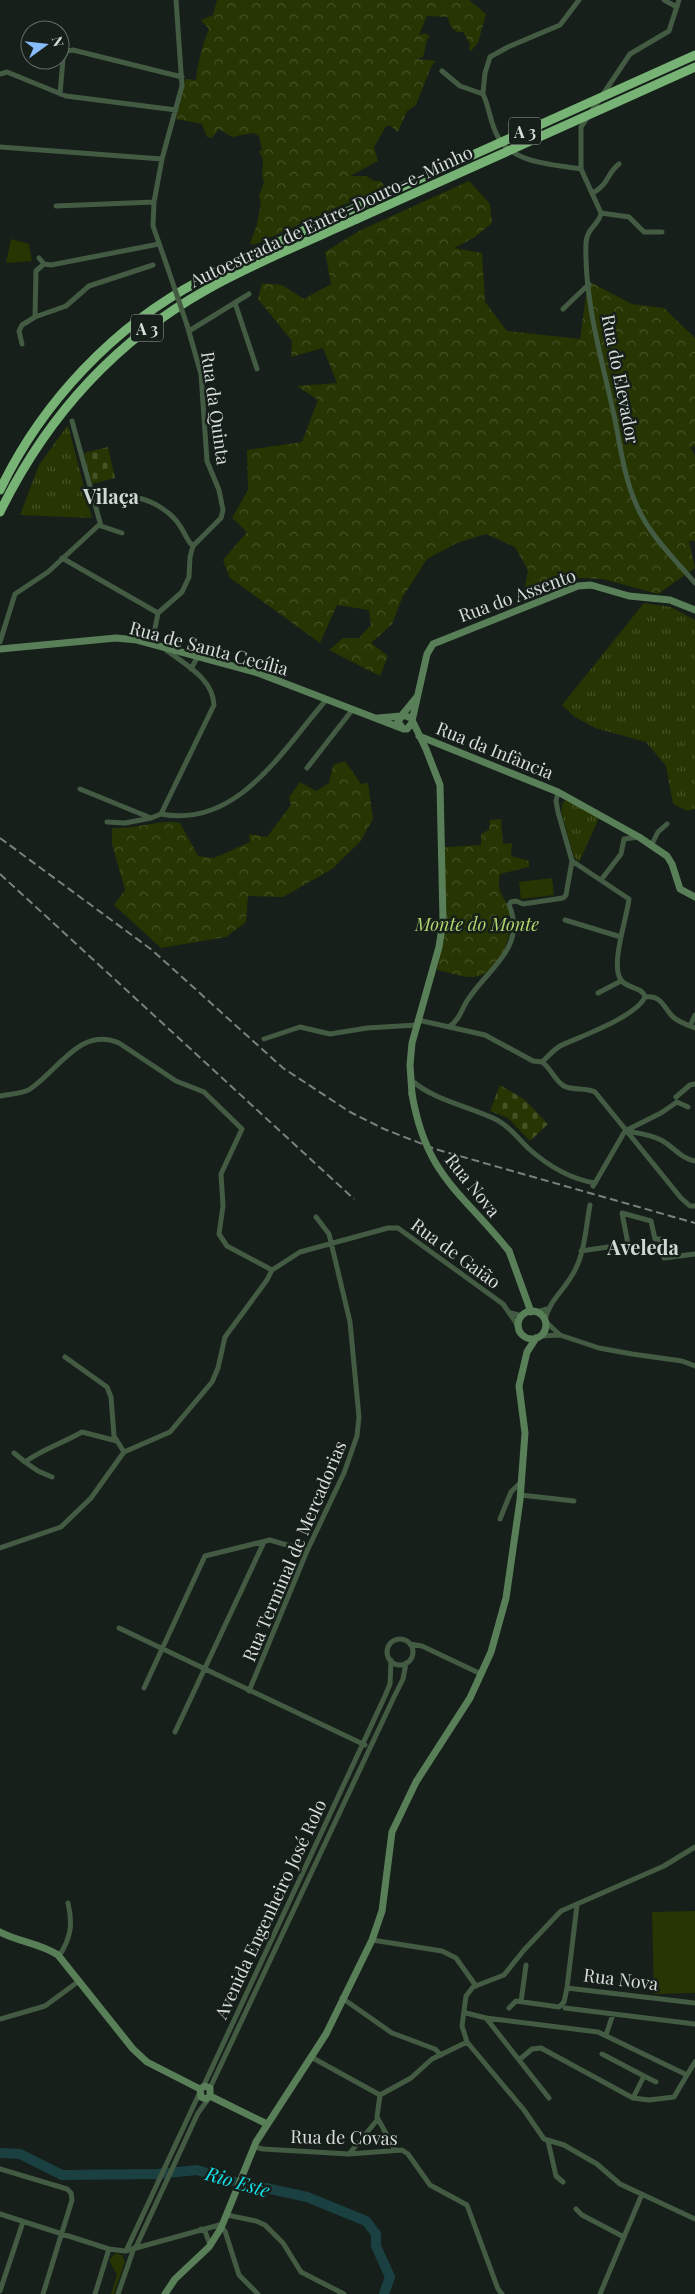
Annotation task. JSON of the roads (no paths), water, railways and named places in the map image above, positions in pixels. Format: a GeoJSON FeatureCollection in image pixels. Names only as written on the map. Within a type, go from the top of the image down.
{"type":"FeatureCollection","features":[{"type":"Feature","properties":{"kind":"highway","name":"Autoestrada de Entre-Douro-e-Minho"},"geometry":{"type":"LineString","coordinates":[[0,490],[37,428],[71,384],[100,353],[130,326],[200,280],[695,55]]}},
{"type":"Feature","properties":{"kind":"highway","name":"Autoestrada de Entre-Douro-e-Minho"},"geometry":{"type":"LineString","coordinates":[[0,512],[16,480],[44,434],[77,393],[138,335],[206,290],[357,219],[695,67]]}},
{"type":"Feature","properties":{"kind":"street","name":"Rua da Quinta"},"geometry":{"type":"LineString","coordinates":[[176,0],[182,86],[162,159],[154,202],[153,226],[188,328],[200,374],[207,460],[224,510],[218,521],[193,546]]}},
{"type":"Feature","properties":{"kind":"street"},"geometry":{"type":"LineString","coordinates":[[579,0],[560,25],[492,56],[487,65],[483,94],[497,136],[508,148],[524,159],[581,168]]}},
{"type":"Feature","properties":{"kind":"street"},"geometry":{"type":"LineString","coordinates":[[664,0],[678,7]]}},
{"type":"Feature","properties":{"kind":"street"},"geometry":{"type":"LineString","coordinates":[[662,232],[644,232],[629,217],[601,213],[581,168],[581,127],[630,54],[669,31],[679,0]]}},
{"type":"Feature","properties":{"kind":"street"},"geometry":{"type":"LineString","coordinates":[[60,94],[63,59],[67,51],[73,50],[182,77]]}},
{"type":"Feature","properties":{"kind":"street"},"geometry":{"type":"LineString","coordinates":[[442,71],[460,86],[483,94]]}},
{"type":"Feature","properties":{"kind":"street"},"geometry":{"type":"LineString","coordinates":[[0,74],[7,72],[60,94],[97,102],[176,110]]}},
{"type":"Feature","properties":{"kind":"street"},"geometry":{"type":"LineString","coordinates":[[0,147],[162,159]]}},
{"type":"Feature","properties":{"kind":"street"},"geometry":{"type":"LineString","coordinates":[[593,193],[606,184],[611,171],[619,164]]}},
{"type":"Feature","properties":{"kind":"street"},"geometry":{"type":"LineString","coordinates":[[56,206],[154,202]]}},
{"type":"Feature","properties":{"kind":"street","name":"Rua do Elevador"},"geometry":{"type":"LineString","coordinates":[[601,213],[600,218],[590,228],[587,235],[589,284],[622,455],[636,505],[664,550],[694,579]]}},
{"type":"Feature","properties":{"kind":"street"},"geometry":{"type":"LineString","coordinates":[[35,318],[36,271],[44,264],[159,244]]}},
{"type":"Feature","properties":{"kind":"street"},"geometry":{"type":"LineString","coordinates":[[39,258],[44,264]]}},
{"type":"Feature","properties":{"kind":"street"},"geometry":{"type":"LineString","coordinates":[[22,344],[18,331],[22,325],[66,306],[89,286],[153,265]]}},
{"type":"Feature","properties":{"kind":"street"},"geometry":{"type":"LineString","coordinates":[[563,309],[589,284]]}},
{"type":"Feature","properties":{"kind":"street"},"geometry":{"type":"LineString","coordinates":[[188,328],[249,294]]}},
{"type":"Feature","properties":{"kind":"street"},"geometry":{"type":"LineString","coordinates":[[235,303],[257,370]]}},
{"type":"Feature","properties":{"kind":"street"},"geometry":{"type":"LineString","coordinates":[[72,421],[100,524],[103,528],[122,533]]}},
{"type":"Feature","properties":{"kind":"street"},"geometry":{"type":"LineString","coordinates":[[138,498],[158,506],[169,514],[179,524],[193,546],[190,556],[189,577],[182,592],[158,613],[152,644]]}},
{"type":"Feature","properties":{"kind":"street"},"geometry":{"type":"LineString","coordinates":[[0,642],[15,594],[48,572],[100,524]]}},
{"type":"Feature","properties":{"kind":"street"},"geometry":{"type":"LineString","coordinates":[[62,558],[158,613]]}},
{"type":"Feature","properties":{"kind":"street","name":"Rua do Assento"},"geometry":{"type":"LineString","coordinates":[[412,722],[427,654],[433,644],[578,586],[591,585],[629,596],[670,600],[695,610]]}},
{"type":"Feature","properties":{"kind":"street","name":"Rua de Santa Cecília"},"geometry":{"type":"LineString","coordinates":[[0,650],[116,638],[152,644],[258,673],[402,729]]}},
{"type":"Feature","properties":{"kind":"street"},"geometry":{"type":"LineString","coordinates":[[161,814],[214,704],[214,694],[209,685],[162,646]]}},
{"type":"Feature","properties":{"kind":"street"},"geometry":{"type":"LineString","coordinates":[[192,669],[198,656]]}},
{"type":"Feature","properties":{"kind":"street","name":"Rua do Assento"},"geometry":{"type":"LineString","coordinates":[[402,716],[418,696]]}},
{"type":"Feature","properties":{"kind":"street"},"geometry":{"type":"LineString","coordinates":[[107,822],[125,824],[161,814],[176,817],[207,813],[240,794],[269,771],[327,699]]}},
{"type":"Feature","properties":{"kind":"street"},"geometry":{"type":"LineString","coordinates":[[306,768],[353,709]]}},
{"type":"Feature","properties":{"kind":"street"},"geometry":{"type":"LineString","coordinates":[[402,716],[398,721],[402,729],[407,729],[412,722]]}},
{"type":"Feature","properties":{"kind":"street","name":"Rua de Santa Cecília"},"geometry":{"type":"LineString","coordinates":[[375,718],[408,716],[412,722]]}},
{"type":"Feature","properties":{"kind":"street","name":"Rua da Infância"},"geometry":{"type":"LineString","coordinates":[[412,722],[420,736]]}},
{"type":"Feature","properties":{"kind":"street","name":"Rua da Infância"},"geometry":{"type":"LineString","coordinates":[[402,729],[558,792],[652,844],[667,856],[672,864],[680,889],[695,897]]}},
{"type":"Feature","properties":{"kind":"street","name":"Rua Nova"},"geometry":{"type":"LineString","coordinates":[[420,736],[440,785],[443,921],[439,947],[412,1043],[412,1094],[419,1128],[427,1150],[441,1174],[509,1251],[529,1313]]}},
{"type":"Feature","properties":{"kind":"street"},"geometry":{"type":"LineString","coordinates":[[80,789],[152,818]]}},
{"type":"Feature","properties":{"kind":"street"},"geometry":{"type":"LineString","coordinates":[[450,1026],[456,1022],[470,996],[507,954],[512,939],[513,916],[509,905],[511,902],[516,901],[523,904],[563,898],[566,895],[572,861],[558,812],[556,801],[558,792]]}},
{"type":"Feature","properties":{"kind":"street"},"geometry":{"type":"LineString","coordinates":[[652,844],[662,828],[667,824]]}},
{"type":"Feature","properties":{"kind":"street"},"geometry":{"type":"LineString","coordinates":[[601,880],[621,854],[624,839],[639,837]]}},
{"type":"Feature","properties":{"kind":"street"},"geometry":{"type":"LineString","coordinates":[[572,861],[628,899],[617,967],[621,981],[642,992],[645,997]]}},
{"type":"Feature","properties":{"kind":"street"},"geometry":{"type":"LineString","coordinates":[[566,920],[622,937]]}},
{"type":"Feature","properties":{"kind":"street"},"geometry":{"type":"LineString","coordinates":[[598,993],[621,981]]}},
{"type":"Feature","properties":{"kind":"street"},"geometry":{"type":"LineString","coordinates":[[542,1062],[558,1048],[592,1034],[632,1010],[645,997],[651,996],[659,999],[673,1016],[692,1027],[695,1015]]}},
{"type":"Feature","properties":{"kind":"street"},"geometry":{"type":"LineString","coordinates":[[264,1039],[300,1027],[330,1034],[418,1022],[450,1026],[485,1035],[533,1061],[542,1062],[561,1084],[567,1087],[587,1088],[595,1092],[681,1198],[690,1206],[695,1206]]}},
{"type":"Feature","properties":{"kind":"street"},"geometry":{"type":"LineString","coordinates":[[0,1096],[29,1090],[68,1054],[90,1041],[109,1038],[176,1081],[204,1092],[242,1129],[221,1174],[223,1206],[219,1234],[227,1246],[272,1270]]}},
{"type":"Feature","properties":{"kind":"street"},"geometry":{"type":"LineString","coordinates":[[411,1080],[427,1092],[497,1120],[509,1127],[528,1148],[555,1169],[594,1185],[626,1131],[661,1114],[677,1102],[688,1107]]}},
{"type":"Feature","properties":{"kind":"street"},"geometry":{"type":"LineString","coordinates":[[676,1097],[690,1085],[695,1084]]}},
{"type":"Feature","properties":{"kind":"street"},"geometry":{"type":"LineString","coordinates":[[626,1131],[663,1140],[685,1159],[695,1161]]}},
{"type":"Feature","properties":{"kind":"street"},"geometry":{"type":"LineString","coordinates":[[165,2294],[175,2279],[210,2245],[222,2226],[254,2147],[326,2034],[372,1940],[382,1911],[392,1832],[416,1782],[470,1698],[482,1674],[497,1635],[506,1598],[521,1495],[525,1433],[519,1386],[527,1352],[544,1332],[547,1309],[575,1271],[590,1205]]}},
{"type":"Feature","properties":{"kind":"street"},"geometry":{"type":"LineString","coordinates":[[581,1251],[628,1244],[622,1213],[651,1221],[655,1239],[660,1240],[664,1258],[695,1254]]}},
{"type":"Feature","properties":{"kind":"street","name":"Rua Terminal de Mercadorias"},"geometry":{"type":"LineString","coordinates":[[249,1692],[307,1551],[352,1453],[359,1417],[350,1322],[332,1244],[324,1224],[316,1217]]}},
{"type":"Feature","properties":{"kind":"street","name":"Rua de Gaião"},"geometry":{"type":"LineString","coordinates":[[124,1452],[170,1432],[212,1382],[218,1368],[225,1337],[267,1280],[272,1270],[300,1252],[388,1228],[398,1228],[502,1304],[511,1313],[519,1328]]}},
{"type":"Feature","properties":{"kind":"street"},"geometry":{"type":"LineString","coordinates":[[527,1352],[523,1335],[519,1328],[529,1313],[547,1309]]}},
{"type":"Feature","properties":{"kind":"street","name":"Rua de Gaião"},"geometry":{"type":"LineString","coordinates":[[511,1313],[529,1313]]}},
{"type":"Feature","properties":{"kind":"street"},"geometry":{"type":"LineString","coordinates":[[529,1313],[545,1321],[560,1335]]}},
{"type":"Feature","properties":{"kind":"street"},"geometry":{"type":"LineString","coordinates":[[523,1335],[529,1338],[560,1335],[599,1348],[682,1361],[695,1366]]}},
{"type":"Feature","properties":{"kind":"street"},"geometry":{"type":"LineString","coordinates":[[0,1548],[61,1527],[91,1498],[124,1452],[114,1436],[110,1397],[107,1387],[64,1357]]}},
{"type":"Feature","properties":{"kind":"street"},"geometry":{"type":"LineString","coordinates":[[25,1462],[39,1452],[60,1444],[82,1432],[118,1441]]}},
{"type":"Feature","properties":{"kind":"street"},"geometry":{"type":"LineString","coordinates":[[14,1452],[38,1471],[52,1477]]}},
{"type":"Feature","properties":{"kind":"street"},"geometry":{"type":"LineString","coordinates":[[500,1519],[511,1492],[522,1481]]}},
{"type":"Feature","properties":{"kind":"street"},"geometry":{"type":"LineString","coordinates":[[521,1495],[574,1501]]}},
{"type":"Feature","properties":{"kind":"street"},"geometry":{"type":"LineString","coordinates":[[144,1688],[205,1556],[270,1540],[307,1551]]}},
{"type":"Feature","properties":{"kind":"street"},"geometry":{"type":"LineString","coordinates":[[175,1732],[264,1542]]}},
{"type":"Feature","properties":{"kind":"street"},"geometry":{"type":"LineString","coordinates":[[119,1628],[249,1692],[370,1748]]}},
{"type":"Feature","properties":{"kind":"street","name":"Avenida Engenheiro José Rolo"},"geometry":{"type":"LineString","coordinates":[[203,2089],[390,1684],[391,1660],[388,1653],[392,1642],[403,1639],[410,1644],[422,1646],[482,1674]]}},
{"type":"Feature","properties":{"kind":"street","name":"Avenida Engenheiro José Rolo"},"geometry":{"type":"LineString","coordinates":[[125,2251],[403,1679],[406,1663],[413,1654],[410,1644]]}},
{"type":"Feature","properties":{"kind":"street"},"geometry":{"type":"LineString","coordinates":[[391,1660],[398,1664],[406,1663]]}},
{"type":"Feature","properties":{"kind":"street"},"geometry":{"type":"LineString","coordinates":[[695,1847],[664,1866],[561,1911],[524,1950],[504,1976],[476,1986],[466,1996],[466,2013],[462,2026],[467,2042],[524,2110],[544,2139],[564,2145],[597,2164],[614,2180],[695,2219]]}},
{"type":"Feature","properties":{"kind":"street"},"geometry":{"type":"LineString","coordinates":[[59,1956],[68,1944],[72,1930],[68,1903]]}},
{"type":"Feature","properties":{"kind":"street","name":"Rua Nova"},"geometry":{"type":"LineString","coordinates":[[577,1905],[567,1988],[695,2003]]}},
{"type":"Feature","properties":{"kind":"street"},"geometry":{"type":"LineString","coordinates":[[0,1932],[13,1939],[49,1949],[59,1956],[137,2053],[147,2062],[203,2089],[203,2098],[210,2097],[267,2124]]}},
{"type":"Feature","properties":{"kind":"street"},"geometry":{"type":"LineString","coordinates":[[372,1940],[442,1951],[456,1958],[476,1986]]}},
{"type":"Feature","properties":{"kind":"street"},"geometry":{"type":"LineString","coordinates":[[521,2002],[526,1965]]}},
{"type":"Feature","properties":{"kind":"street"},"geometry":{"type":"LineString","coordinates":[[0,2019],[45,2006],[79,1981]]}},
{"type":"Feature","properties":{"kind":"street"},"geometry":{"type":"LineString","coordinates":[[508,2008],[514,2002],[559,2007],[564,2002],[567,1988]]}},
{"type":"Feature","properties":{"kind":"street"},"geometry":{"type":"LineString","coordinates":[[342,1998],[392,2032],[430,2047],[441,2055]]}},
{"type":"Feature","properties":{"kind":"street"},"geometry":{"type":"LineString","coordinates":[[565,2008],[695,2024]]}},
{"type":"Feature","properties":{"kind":"street"},"geometry":{"type":"LineString","coordinates":[[466,2013],[486,2018],[606,2035],[687,2075]]}},
{"type":"Feature","properties":{"kind":"street"},"geometry":{"type":"LineString","coordinates":[[606,2035],[612,2014]]}},
{"type":"Feature","properties":{"kind":"street"},"geometry":{"type":"LineString","coordinates":[[486,2018],[549,2098]]}},
{"type":"Feature","properties":{"kind":"street"},"geometry":{"type":"LineString","coordinates":[[380,2095],[441,2055],[467,2042]]}},
{"type":"Feature","properties":{"kind":"street"},"geometry":{"type":"LineString","coordinates":[[519,2060],[532,2049],[541,2048],[633,2098],[649,2100],[674,2097],[695,2062]]}},
{"type":"Feature","properties":{"kind":"street"},"geometry":{"type":"LineString","coordinates":[[602,2054],[656,2082]]}},
{"type":"Feature","properties":{"kind":"street"},"geometry":{"type":"LineString","coordinates":[[311,2057],[380,2095]]}},
{"type":"Feature","properties":{"kind":"street"},"geometry":{"type":"LineString","coordinates":[[633,2098],[644,2076]]}},
{"type":"Feature","properties":{"kind":"street","name":"Avenida Engenheiro José Rolo"},"geometry":{"type":"LineString","coordinates":[[203,2089],[210,2097]]}},
{"type":"Feature","properties":{"kind":"street"},"geometry":{"type":"LineString","coordinates":[[380,2095],[378,2119],[395,2150]]}},
{"type":"Feature","properties":{"kind":"street"},"geometry":{"type":"LineString","coordinates":[[118,2294],[135,2248],[175,2162],[198,2114],[210,2097]]}},
{"type":"Feature","properties":{"kind":"street"},"geometry":{"type":"LineString","coordinates":[[350,2154],[378,2119]]}},
{"type":"Feature","properties":{"kind":"street"},"geometry":{"type":"LineString","coordinates":[[548,2141],[556,2176],[563,2182]]}},
{"type":"Feature","properties":{"kind":"street","name":"Rua de Covas"},"geometry":{"type":"LineString","coordinates":[[254,2147],[350,2154],[402,2150],[408,2154],[430,2185],[466,2205],[498,2289],[502,2294]]}},
{"type":"Feature","properties":{"kind":"street"},"geometry":{"type":"LineString","coordinates":[[0,2169],[66,2189],[71,2193],[72,2200],[63,2234],[43,2294]]}},
{"type":"Feature","properties":{"kind":"street"},"geometry":{"type":"LineString","coordinates":[[600,2294],[642,2194]]}},
{"type":"Feature","properties":{"kind":"street"},"geometry":{"type":"LineString","coordinates":[[576,2209],[582,2215],[624,2237]]}},
{"type":"Feature","properties":{"kind":"street"},"geometry":{"type":"LineString","coordinates":[[0,2214],[109,2248],[125,2251],[201,2229],[222,2226]]}},
{"type":"Feature","properties":{"kind":"street"},"geometry":{"type":"LineString","coordinates":[[227,2216],[256,2221],[266,2225],[282,2243],[301,2272],[344,2294]]}},
{"type":"Feature","properties":{"kind":"street"},"geometry":{"type":"LineString","coordinates":[[0,2291],[23,2222]]}},
{"type":"Feature","properties":{"kind":"street"},"geometry":{"type":"LineString","coordinates":[[222,2226],[239,2275],[258,2294]]}},
{"type":"Feature","properties":{"kind":"street"},"geometry":{"type":"LineString","coordinates":[[201,2229],[205,2231],[210,2245]]}},
{"type":"Feature","properties":{"kind":"street"},"geometry":{"type":"LineString","coordinates":[[94,2294],[109,2248]]}},
{"type":"Feature","properties":{"kind":"waterway","name":"Rio Este"},"geometry":{"type":"LineString","coordinates":[[0,2153],[20,2154],[62,2175],[157,2174],[197,2170],[250,2187],[266,2188],[307,2197],[366,2221],[376,2234],[376,2246],[390,2277],[384,2294]]}},
{"type":"Feature","properties":{"kind":"railway"},"geometry":{"type":"LineString","coordinates":[[0,838],[152,950],[283,1068],[350,1112],[384,1129],[435,1149],[695,1223]]}},
{"type":"Feature","properties":{"kind":"railway"},"geometry":{"type":"LineString","coordinates":[[0,874],[354,1199]]}},
{"type":"Feature","properties":{"kind":"district","name":"Vilaça"},"geometry":{"type":"Point","coordinates":[111,495]}},
{"type":"Feature","properties":{"kind":"district","name":"Aveleda"},"geometry":{"type":"Point","coordinates":[643,1246]}},
{"type":"Feature","properties":{"kind":"park label","name":"Monte do Monte"},"geometry":{"type":"Point","coordinates":[477,924]}}]}
